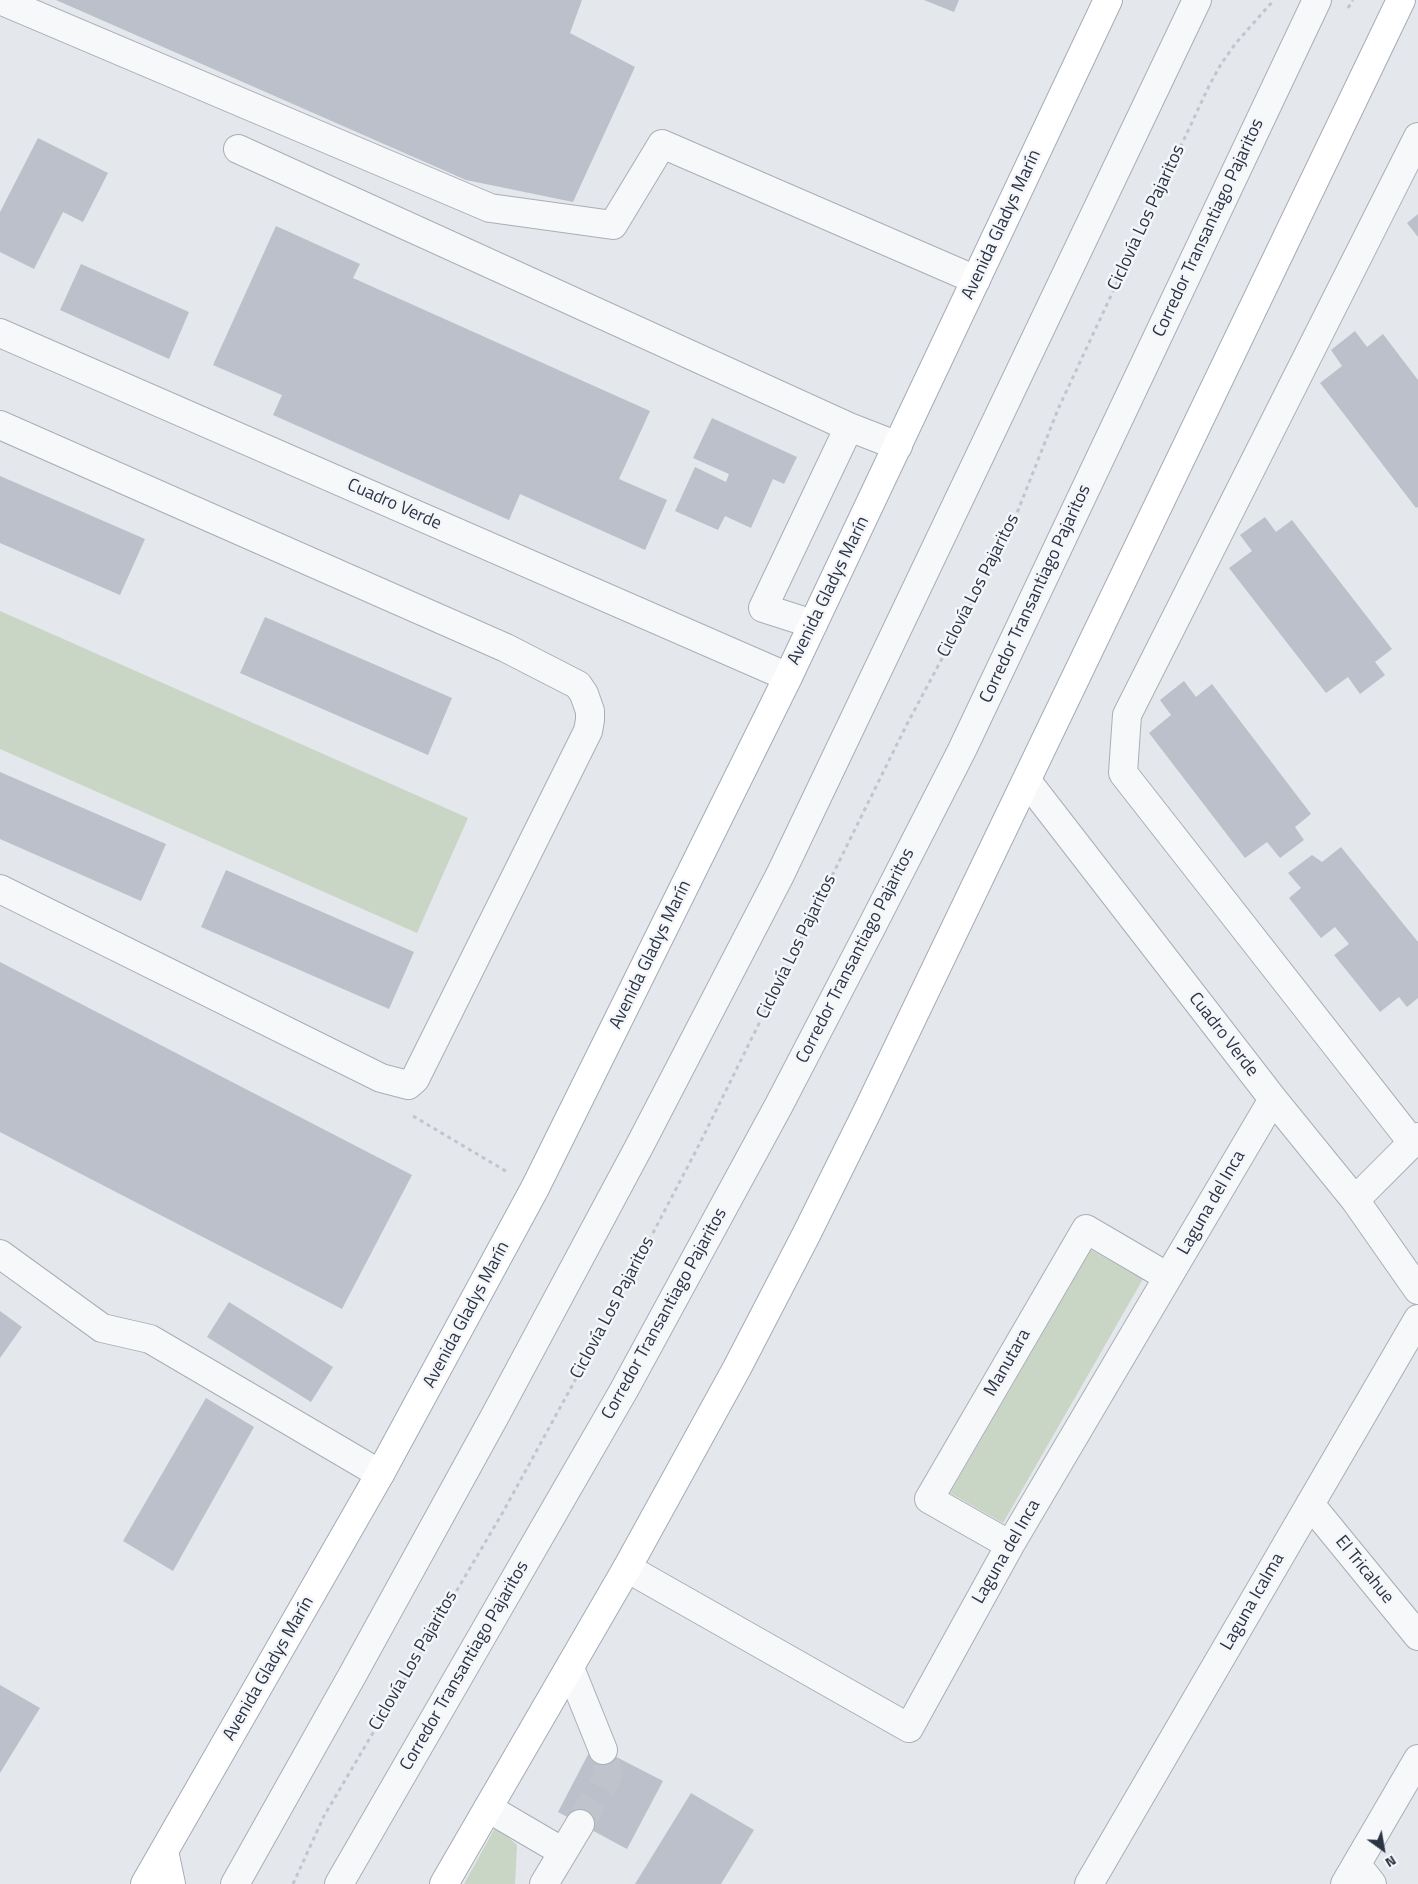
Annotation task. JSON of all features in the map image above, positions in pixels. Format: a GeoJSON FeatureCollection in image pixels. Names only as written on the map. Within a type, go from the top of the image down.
{"type":"FeatureCollection","features":[{"type":"Feature","properties":{"kind":"main road","name":"Avenida Gladys Marín"},"geometry":{"type":"LineString","coordinates":[[145,1884],[380,1474],[535,1188],[788,677],[1108,0]]}},
{"type":"Feature","properties":{"kind":"main road"},"geometry":{"type":"LineString","coordinates":[[444,1884],[627,1568],[738,1368],[872,1104],[1401,0]]}},
{"type":"Feature","properties":{"kind":"main road"},"geometry":{"type":"LineString","coordinates":[[164,1851],[171,1884]]}},
{"type":"Feature","properties":{"kind":"street"},"geometry":{"type":"LineString","coordinates":[[0,0],[490,208],[613,225],[662,144],[976,280]]}},
{"type":"Feature","properties":{"kind":"street"},"geometry":{"type":"LineString","coordinates":[[235,1884],[496,1414],[640,1145],[780,875],[1197,0]]}},
{"type":"Feature","properties":{"kind":"street","name":"Corredor Transantiago Pajaritos"},"geometry":{"type":"LineString","coordinates":[[339,1884],[624,1390],[779,1105],[871,928],[967,741],[1317,0]]}},
{"type":"Feature","properties":{"kind":"street"},"geometry":{"type":"LineString","coordinates":[[1355,1200],[1415,1139],[1123,773],[1127,715],[1418,137]]}},
{"type":"Feature","properties":{"kind":"street"},"geometry":{"type":"LineString","coordinates":[[238,149],[849,427],[898,446]]}},
{"type":"Feature","properties":{"kind":"street","name":"Cuadro Verde"},"geometry":{"type":"LineString","coordinates":[[0,333],[788,677]]}},
{"type":"Feature","properties":{"kind":"street"},"geometry":{"type":"LineString","coordinates":[[0,425],[506,648],[578,685],[584,694],[590,711],[588,731],[415,1079],[408,1085],[381,1078],[0,889]]}},
{"type":"Feature","properties":{"kind":"street"},"geometry":{"type":"LineString","coordinates":[[813,624],[763,608],[849,427]]}},
{"type":"Feature","properties":{"kind":"street","name":"Cuadro Verde"},"geometry":{"type":"LineString","coordinates":[[1027,781],[1273,1099],[1355,1200],[1418,1290]]}},
{"type":"Feature","properties":{"kind":"street","name":"Laguna del Inca"},"geometry":{"type":"LineString","coordinates":[[627,1568],[909,1728],[1010,1545],[1273,1099]]}},
{"type":"Feature","properties":{"kind":"street","name":"Manutara"},"geometry":{"type":"LineString","coordinates":[[1010,1545],[929,1499],[1086,1229],[1168,1277]]}},
{"type":"Feature","properties":{"kind":"street"},"geometry":{"type":"LineString","coordinates":[[0,1254],[102,1328],[150,1340],[380,1474]]}},
{"type":"Feature","properties":{"kind":"street","name":"Laguna Icalma"},"geometry":{"type":"LineString","coordinates":[[1089,1884],[1418,1319]]}},
{"type":"Feature","properties":{"kind":"street","name":"El Tricahue"},"geometry":{"type":"LineString","coordinates":[[1310,1504],[1418,1636]]}},
{"type":"Feature","properties":{"kind":"street"},"geometry":{"type":"LineString","coordinates":[[570,1668],[603,1750]]}},
{"type":"Feature","properties":{"kind":"street"},"geometry":{"type":"LineString","coordinates":[[1358,1878],[1418,1759]]}},
{"type":"Feature","properties":{"kind":"street"},"geometry":{"type":"LineString","coordinates":[[488,1808],[563,1852]]}},
{"type":"Feature","properties":{"kind":"street"},"geometry":{"type":"LineString","coordinates":[[544,1884],[580,1824]]}},
{"type":"Feature","properties":{"kind":"path","name":"Ciclovía Los Pajaritos"},"geometry":{"type":"LineString","coordinates":[[293,1884],[324,1816],[502,1512],[596,1342],[696,1151],[902,734],[1009,533],[1060,407],[1209,86],[1221,64],[1236,43],[1274,0]]}},
{"type":"Feature","properties":{"kind":"path"},"geometry":{"type":"LineString","coordinates":[[381,1078],[398,1107],[535,1188]]}},
{"type":"Feature","properties":{"kind":"green space"},"geometry":{"type":"Polygon","coordinates":[[[0,611],[468,818],[417,933],[0,749],[0,611]]]}},
{"type":"Feature","properties":{"kind":"green space"},"geometry":{"type":"Polygon","coordinates":[[[1091,1250],[1143,1279],[1003,1523],[950,1493],[1091,1250]]]}},
{"type":"Feature","properties":{"kind":"green space"},"geometry":{"type":"Polygon","coordinates":[[[496,1826],[517,1845],[515,1884],[464,1884],[496,1826]]]}},
{"type":"Feature","properties":{"kind":"building"},"geometry":{"type":"Polygon","coordinates":[[[56,0],[582,0],[570,33],[635,67],[573,202],[466,180],[56,0]]]}},
{"type":"Feature","properties":{"kind":"building"},"geometry":{"type":"Polygon","coordinates":[[[924,0],[959,0],[954,12],[924,0]]]}},
{"type":"Feature","properties":{"kind":"building"},"geometry":{"type":"Polygon","coordinates":[[[38,138],[108,173],[83,222],[63,212],[34,269],[0,252],[0,212],[38,138]]]}},
{"type":"Feature","properties":{"kind":"building"},"geometry":{"type":"Polygon","coordinates":[[[1418,214],[1418,237],[1407,223],[1418,214]]]}},
{"type":"Feature","properties":{"kind":"building"},"geometry":{"type":"Polygon","coordinates":[[[276,226],[360,264],[353,278],[650,411],[619,479],[667,500],[645,550],[520,494],[509,520],[273,415],[282,395],[213,365],[276,226]]]}},
{"type":"Feature","properties":{"kind":"building"},"geometry":{"type":"Polygon","coordinates":[[[81,264],[189,312],[169,359],[60,310],[81,264]]]}},
{"type":"Feature","properties":{"kind":"building"},"geometry":{"type":"Polygon","coordinates":[[[1355,331],[1367,347],[1383,334],[1418,380],[1418,507],[1416,508],[1320,383],[1342,366],[1331,350],[1355,331]]]}},
{"type":"Feature","properties":{"kind":"building"},"geometry":{"type":"Polygon","coordinates":[[[712,418],[797,457],[784,484],[773,479],[751,528],[725,516],[718,530],[675,511],[695,467],[726,482],[729,474],[693,458],[712,418]]]}},
{"type":"Feature","properties":{"kind":"building"},"geometry":{"type":"Polygon","coordinates":[[[0,476],[145,539],[120,595],[0,543],[0,476]]]}},
{"type":"Feature","properties":{"kind":"building"},"geometry":{"type":"Polygon","coordinates":[[[1265,517],[1276,532],[1292,520],[1392,649],[1375,662],[1385,675],[1360,694],[1348,677],[1326,693],[1229,568],[1252,551],[1240,535],[1265,517]]]}},
{"type":"Feature","properties":{"kind":"building"},"geometry":{"type":"Polygon","coordinates":[[[265,617],[452,698],[428,755],[240,673],[265,617]]]}},
{"type":"Feature","properties":{"kind":"building"},"geometry":{"type":"Polygon","coordinates":[[[1184,681],[1196,697],[1212,684],[1311,814],[1295,827],[1304,840],[1280,858],[1267,842],[1245,858],[1149,733],[1171,715],[1160,700],[1184,681]]]}},
{"type":"Feature","properties":{"kind":"building"},"geometry":{"type":"Polygon","coordinates":[[[0,772],[166,844],[141,901],[0,839],[0,772]]]}},
{"type":"Feature","properties":{"kind":"building"},"geometry":{"type":"Polygon","coordinates":[[[1341,847],[1418,942],[1418,998],[1407,1007],[1399,997],[1380,1012],[1334,955],[1349,944],[1335,927],[1321,938],[1289,898],[1301,888],[1288,873],[1312,855],[1322,862],[1341,847]]]}},
{"type":"Feature","properties":{"kind":"building"},"geometry":{"type":"Polygon","coordinates":[[[226,870],[414,952],[389,1009],[201,927],[226,870]]]}},
{"type":"Feature","properties":{"kind":"building"},"geometry":{"type":"Polygon","coordinates":[[[0,962],[412,1175],[342,1309],[0,1132],[0,962]]]}},
{"type":"Feature","properties":{"kind":"building"},"geometry":{"type":"Polygon","coordinates":[[[229,1302],[333,1367],[311,1402],[207,1337],[229,1302]]]}},
{"type":"Feature","properties":{"kind":"building"},"geometry":{"type":"Polygon","coordinates":[[[0,1311],[22,1327],[0,1358],[0,1311]]]}},
{"type":"Feature","properties":{"kind":"building"},"geometry":{"type":"Polygon","coordinates":[[[206,1398],[254,1427],[173,1571],[123,1541],[206,1398]]]}},
{"type":"Feature","properties":{"kind":"building"},"geometry":{"type":"Polygon","coordinates":[[[0,1685],[40,1708],[0,1773],[0,1685]]]}},
{"type":"Feature","properties":{"kind":"building"},"geometry":{"type":"Polygon","coordinates":[[[593,1745],[663,1781],[627,1849],[558,1812],[593,1745]]]}},
{"type":"Feature","properties":{"kind":"building"},"geometry":{"type":"Polygon","coordinates":[[[691,1793],[754,1830],[721,1884],[635,1884],[691,1793]]]}},
{"type":"Feature","properties":{"kind":"tunnel"},"geometry":{"type":"LineString","coordinates":[[580,1824],[609,1774],[603,1750]]}}]}
